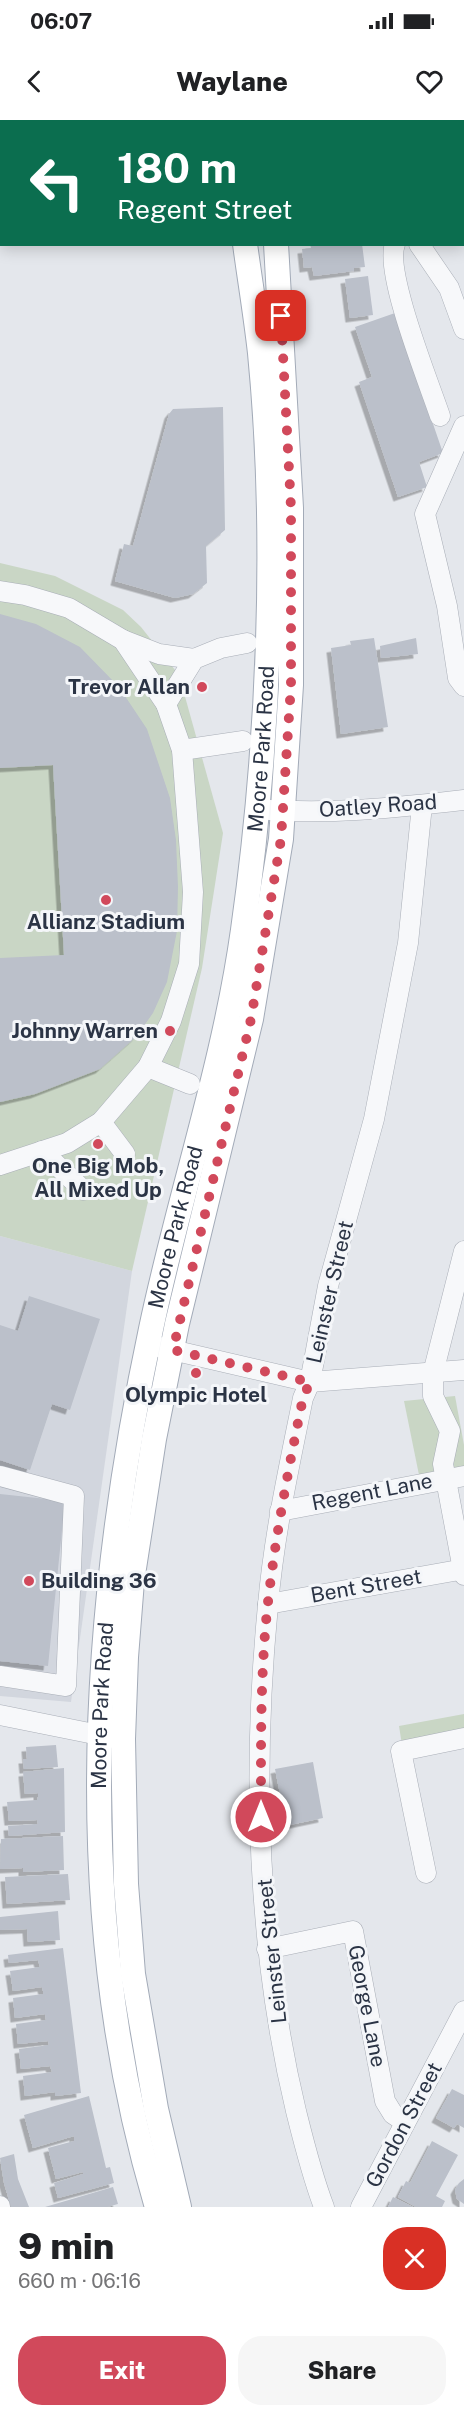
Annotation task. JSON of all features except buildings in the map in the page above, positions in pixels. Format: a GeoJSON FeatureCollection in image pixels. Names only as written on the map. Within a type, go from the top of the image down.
{"type":"FeatureCollection","features":[{"type":"Feature","properties":{"kind":"main road","name":"Moore Park Road"},"geometry":{"type":"LineString","coordinates":[[180,2207],[156,2109],[133,1974],[111,1738],[154,1439],[251,1019],[284,811],[291,685],[291,508],[260,354],[245,246]]}},
{"type":"Feature","properties":{"kind":"main road","name":"Moore Park Road"},"geometry":{"type":"LineString","coordinates":[[157,2207],[137,2131],[113,2002],[104,1911],[111,1738],[109,1587],[123,1481],[148,1344],[230,1003],[243,931],[257,809],[265,695],[267,582],[279,282],[274,246]]}},
{"type":"Feature","properties":{"kind":"street"},"geometry":{"type":"LineString","coordinates":[[394,246],[392,252],[395,279],[440,416]]}},
{"type":"Feature","properties":{"kind":"street"},"geometry":{"type":"LineString","coordinates":[[419,246],[449,288],[464,329]]}},
{"type":"Feature","properties":{"kind":"street"},"geometry":{"type":"LineString","coordinates":[[464,426],[425,514],[447,606],[458,678],[464,686]]}},
{"type":"Feature","properties":{"kind":"street"},"geometry":{"type":"LineString","coordinates":[[0,591],[25,594],[69,608],[123,640],[159,654],[194,659],[221,648],[247,643]]}},
{"type":"Feature","properties":{"kind":"street"},"geometry":{"type":"LineString","coordinates":[[0,1165],[67,1143],[101,1122],[148,1067],[171,1021],[189,963],[193,892],[182,750],[166,704],[123,640]]}},
{"type":"Feature","properties":{"kind":"street"},"geometry":{"type":"LineString","coordinates":[[166,704],[194,659]]}},
{"type":"Feature","properties":{"kind":"street"},"geometry":{"type":"LineString","coordinates":[[182,750],[243,741]]}},
{"type":"Feature","properties":{"kind":"street","name":"Oatley Road"},"geometry":{"type":"LineString","coordinates":[[257,809],[284,811],[422,805],[464,800]]}},
{"type":"Feature","properties":{"kind":"street","name":"Leinster Street"},"geometry":{"type":"LineString","coordinates":[[324,2207],[283,2057],[267,1949],[261,1817],[261,1708],[268,1604],[280,1511],[303,1398],[310,1382],[328,1286],[374,1119],[408,944],[422,805]]}},
{"type":"Feature","properties":{"kind":"street"},"geometry":{"type":"LineString","coordinates":[[148,1067],[190,1084]]}},
{"type":"Feature","properties":{"kind":"street"},"geometry":{"type":"LineString","coordinates":[[101,1122],[125,1154]]}},
{"type":"Feature","properties":{"kind":"street"},"geometry":{"type":"LineString","coordinates":[[42,1151],[83,1190]]}},
{"type":"Feature","properties":{"kind":"street"},"geometry":{"type":"LineString","coordinates":[[463,1255],[433,1373],[433,1396],[450,1431],[443,1464],[455,1476],[464,1571]]}},
{"type":"Feature","properties":{"kind":"street"},"geometry":{"type":"LineString","coordinates":[[148,1344],[310,1382],[464,1370]]}},
{"type":"Feature","properties":{"kind":"street"},"geometry":{"type":"LineString","coordinates":[[0,1476],[74,1496],[66,1686],[0,1676]]}},
{"type":"Feature","properties":{"kind":"street","name":"Regent Lane"},"geometry":{"type":"LineString","coordinates":[[280,1511],[455,1476]]}},
{"type":"Feature","properties":{"kind":"street","name":"Bent Street"},"geometry":{"type":"LineString","coordinates":[[268,1604],[464,1571]]}},
{"type":"Feature","properties":{"kind":"street"},"geometry":{"type":"LineString","coordinates":[[0,1715],[111,1738]]}},
{"type":"Feature","properties":{"kind":"street"},"geometry":{"type":"LineString","coordinates":[[426,1873],[401,1750],[464,1738]]}},
{"type":"Feature","properties":{"kind":"street","name":"George Lane"},"geometry":{"type":"LineString","coordinates":[[267,1949],[352,1931],[385,2102],[393,2114],[405,2122]]}},
{"type":"Feature","properties":{"kind":"street","name":"Gordon Street"},"geometry":{"type":"LineString","coordinates":[[361,2207],[464,2011]]}},
{"type":"Feature","properties":{"kind":"shaded area"},"geometry":{"type":"Polygon","coordinates":[[[0,1236],[132,1271],[71,1702],[0,1696],[0,1236]]]}},
{"type":"Feature","properties":{"kind":"green space","name":"Allianz Stadium"},"geometry":{"type":"Polygon","coordinates":[[[0,563],[55,576],[123,610],[141,627],[179,675],[223,833],[202,968],[132,1271],[0,1236],[0,563]]]}},
{"type":"Feature","properties":{"kind":"green space"},"geometry":{"type":"Polygon","coordinates":[[[455,1396],[464,1445],[464,1469],[419,1475],[404,1401],[455,1396]]]}},
{"type":"Feature","properties":{"kind":"green space"},"geometry":{"type":"Polygon","coordinates":[[[464,1714],[464,1733],[402,1745],[399,1726],[464,1714]]]}},
{"type":"Feature","properties":{"kind":"place","name":"Trevor Allan"},"geometry":{"type":"Point","coordinates":[202,687]}},
{"type":"Feature","properties":{"kind":"place","name":"Allianz Stadium"},"geometry":{"type":"Point","coordinates":[106,900]}},
{"type":"Feature","properties":{"kind":"place","name":"Johnny Warren"},"geometry":{"type":"Point","coordinates":[170,1031]}},
{"type":"Feature","properties":{"kind":"place","name":"One Big Mob, All Mixed Up"},"geometry":{"type":"Point","coordinates":[98,1144]}},
{"type":"Feature","properties":{"kind":"place","name":"Olympic Hotel"},"geometry":{"type":"Point","coordinates":[196,1373]}},
{"type":"Feature","properties":{"kind":"place","name":"Building 36"},"geometry":{"type":"Point","coordinates":[29,1581]}},
{"type":"Feature","properties":{"kind":"route"},"geometry":{"type":"LineString","coordinates":[[261,1817],[261,1708],[268,1604],[280,1511],[303,1398],[310,1382],[173,1350],[175,1331],[251,1019],[267,931],[284,811],[291,685],[291,508],[281,316]]}}]}
